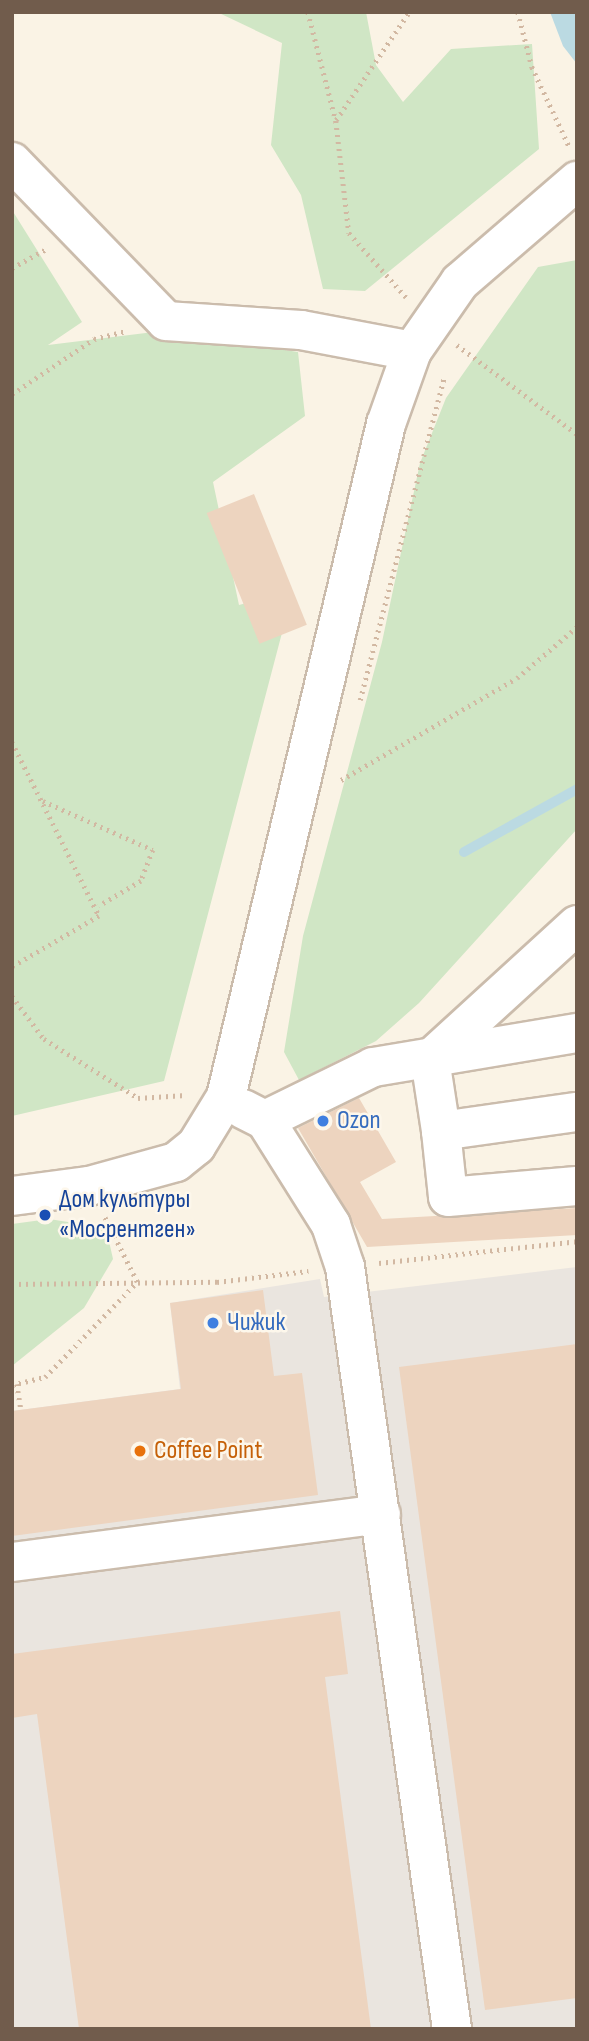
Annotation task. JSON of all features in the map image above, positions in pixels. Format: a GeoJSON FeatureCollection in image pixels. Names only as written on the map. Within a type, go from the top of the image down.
{"type":"FeatureCollection","features":[{"type":"Feature","properties":{"kind":"street"},"geometry":{"type":"LineString","coordinates":[[12,162],[166,321],[301,330],[412,351]]}},
{"type":"Feature","properties":{"kind":"street"},"geometry":{"type":"LineString","coordinates":[[12,1196],[153,1173],[196,1146],[222,1104],[386,424],[412,351],[460,282],[575,168]]}},
{"type":"Feature","properties":{"kind":"street"},"geometry":{"type":"LineString","coordinates":[[430,1059],[577,925]]}},
{"type":"Feature","properties":{"kind":"street"},"geometry":{"type":"LineString","coordinates":[[265,1120],[373,1067],[573,1032]]}},
{"type":"Feature","properties":{"kind":"street"},"geometry":{"type":"LineString","coordinates":[[430,1059],[448,1197],[577,1186]]}},
{"type":"Feature","properties":{"kind":"street"},"geometry":{"type":"LineString","coordinates":[[222,1104],[265,1120],[331,1225],[345,1267],[452,2029]]}},
{"type":"Feature","properties":{"kind":"street"},"geometry":{"type":"LineString","coordinates":[[441,1131],[577,1112]]}},
{"type":"Feature","properties":{"kind":"street"},"geometry":{"type":"LineString","coordinates":[[12,1562],[381,1514]]}},
{"type":"Feature","properties":{"kind":"path"},"geometry":{"type":"LineString","coordinates":[[308,12],[336,121],[349,233],[411,303]]}},
{"type":"Feature","properties":{"kind":"path"},"geometry":{"type":"LineString","coordinates":[[336,121],[409,12]]}},
{"type":"Feature","properties":{"kind":"path"},"geometry":{"type":"LineString","coordinates":[[518,12],[532,67],[575,168]]}},
{"type":"Feature","properties":{"kind":"path"},"geometry":{"type":"LineString","coordinates":[[12,394],[94,339],[166,321]]}},
{"type":"Feature","properties":{"kind":"path"},"geometry":{"type":"LineString","coordinates":[[453,342],[577,434]]}},
{"type":"Feature","properties":{"kind":"path"},"geometry":{"type":"LineString","coordinates":[[341,780],[517,678],[577,627]]}},
{"type":"Feature","properties":{"kind":"path"},"geometry":{"type":"LineString","coordinates":[[12,742],[99,916],[12,968]]}},
{"type":"Feature","properties":{"kind":"path"},"geometry":{"type":"LineString","coordinates":[[42,801],[153,850],[141,881],[99,906]]}},
{"type":"Feature","properties":{"kind":"path"},"geometry":{"type":"LineString","coordinates":[[12,996],[44,1039],[138,1098],[190,1095],[222,1104]]}},
{"type":"Feature","properties":{"kind":"path"},"geometry":{"type":"LineString","coordinates":[[99,1209],[137,1282]]}},
{"type":"Feature","properties":{"kind":"path"},"geometry":{"type":"LineString","coordinates":[[12,1284],[218,1282],[577,1241]]}},
{"type":"Feature","properties":{"kind":"path"},"geometry":{"type":"LineString","coordinates":[[21,1410],[15,1385],[45,1377],[137,1282]]}},
{"type":"Feature","properties":{"kind":"shaded area"},"geometry":{"type":"Polygon","coordinates":[[[577,1267],[577,2029],[12,2029],[12,1411],[180,1389],[170,1303],[320,1279],[324,1297],[577,1267]]]}},
{"type":"Feature","properties":{"kind":"green space"},"geometry":{"type":"Polygon","coordinates":[[[217,12],[366,12],[376,65],[403,102],[451,49],[532,44],[539,149],[365,291],[323,289],[301,195],[271,145],[282,43],[217,12]]]}},
{"type":"Feature","properties":{"kind":"green space"},"geometry":{"type":"Polygon","coordinates":[[[12,210],[82,322],[48,345],[162,331],[298,352],[305,416],[213,482],[239,605],[293,591],[164,1081],[12,1116],[12,210]]]}},
{"type":"Feature","properties":{"kind":"green space"},"geometry":{"type":"Polygon","coordinates":[[[577,260],[577,829],[419,1003],[376,1041],[299,1080],[284,1052],[303,936],[382,642],[420,463],[446,398],[538,267],[577,260]]]}},
{"type":"Feature","properties":{"kind":"green space"},"geometry":{"type":"Polygon","coordinates":[[[49,1219],[106,1228],[113,1259],[84,1308],[12,1366],[12,1224],[49,1219]]]}},
{"type":"Feature","properties":{"kind":"water"},"geometry":{"type":"Polygon","coordinates":[[[550,12],[577,12],[577,64],[563,46],[550,12]]]}},
{"type":"Feature","properties":{"kind":"building"},"geometry":{"type":"Polygon","coordinates":[[[254,494],[307,625],[260,644],[207,513],[254,494]]]}},
{"type":"Feature","properties":{"kind":"building"},"geometry":{"type":"Polygon","coordinates":[[[359,1098],[396,1162],[360,1182],[382,1219],[577,1208],[577,1235],[367,1247],[298,1128],[359,1098]]]}},
{"type":"Feature","properties":{"kind":"building"},"geometry":{"type":"Polygon","coordinates":[[[263,1290],[274,1376],[302,1373],[318,1495],[12,1536],[12,1411],[181,1389],[170,1303],[263,1290]]]}},
{"type":"Feature","properties":{"kind":"building"},"geometry":{"type":"Polygon","coordinates":[[[577,1344],[577,1998],[485,2010],[399,1367],[577,1344]]]}},
{"type":"Feature","properties":{"kind":"building"},"geometry":{"type":"Polygon","coordinates":[[[340,1611],[348,1674],[325,1677],[371,2029],[79,2029],[37,1714],[12,1718],[12,1654],[340,1611]]]}},
{"type":"Feature","properties":{"kind":"waterway"},"geometry":{"type":"LineString","coordinates":[[464,852],[577,789]]}},
{"type":"Feature","properties":{"kind":"place","name":"Ozon"},"geometry":{"type":"Point","coordinates":[323,1121]}},
{"type":"Feature","properties":{"kind":"place","name":"Дом культуры «Мосрентген»"},"geometry":{"type":"Point","coordinates":[45,1215]}},
{"type":"Feature","properties":{"kind":"place","name":"Чижик"},"geometry":{"type":"Point","coordinates":[213,1323]}},
{"type":"Feature","properties":{"kind":"place","name":"Coffee Point"},"geometry":{"type":"Point","coordinates":[140,1451]}}]}
